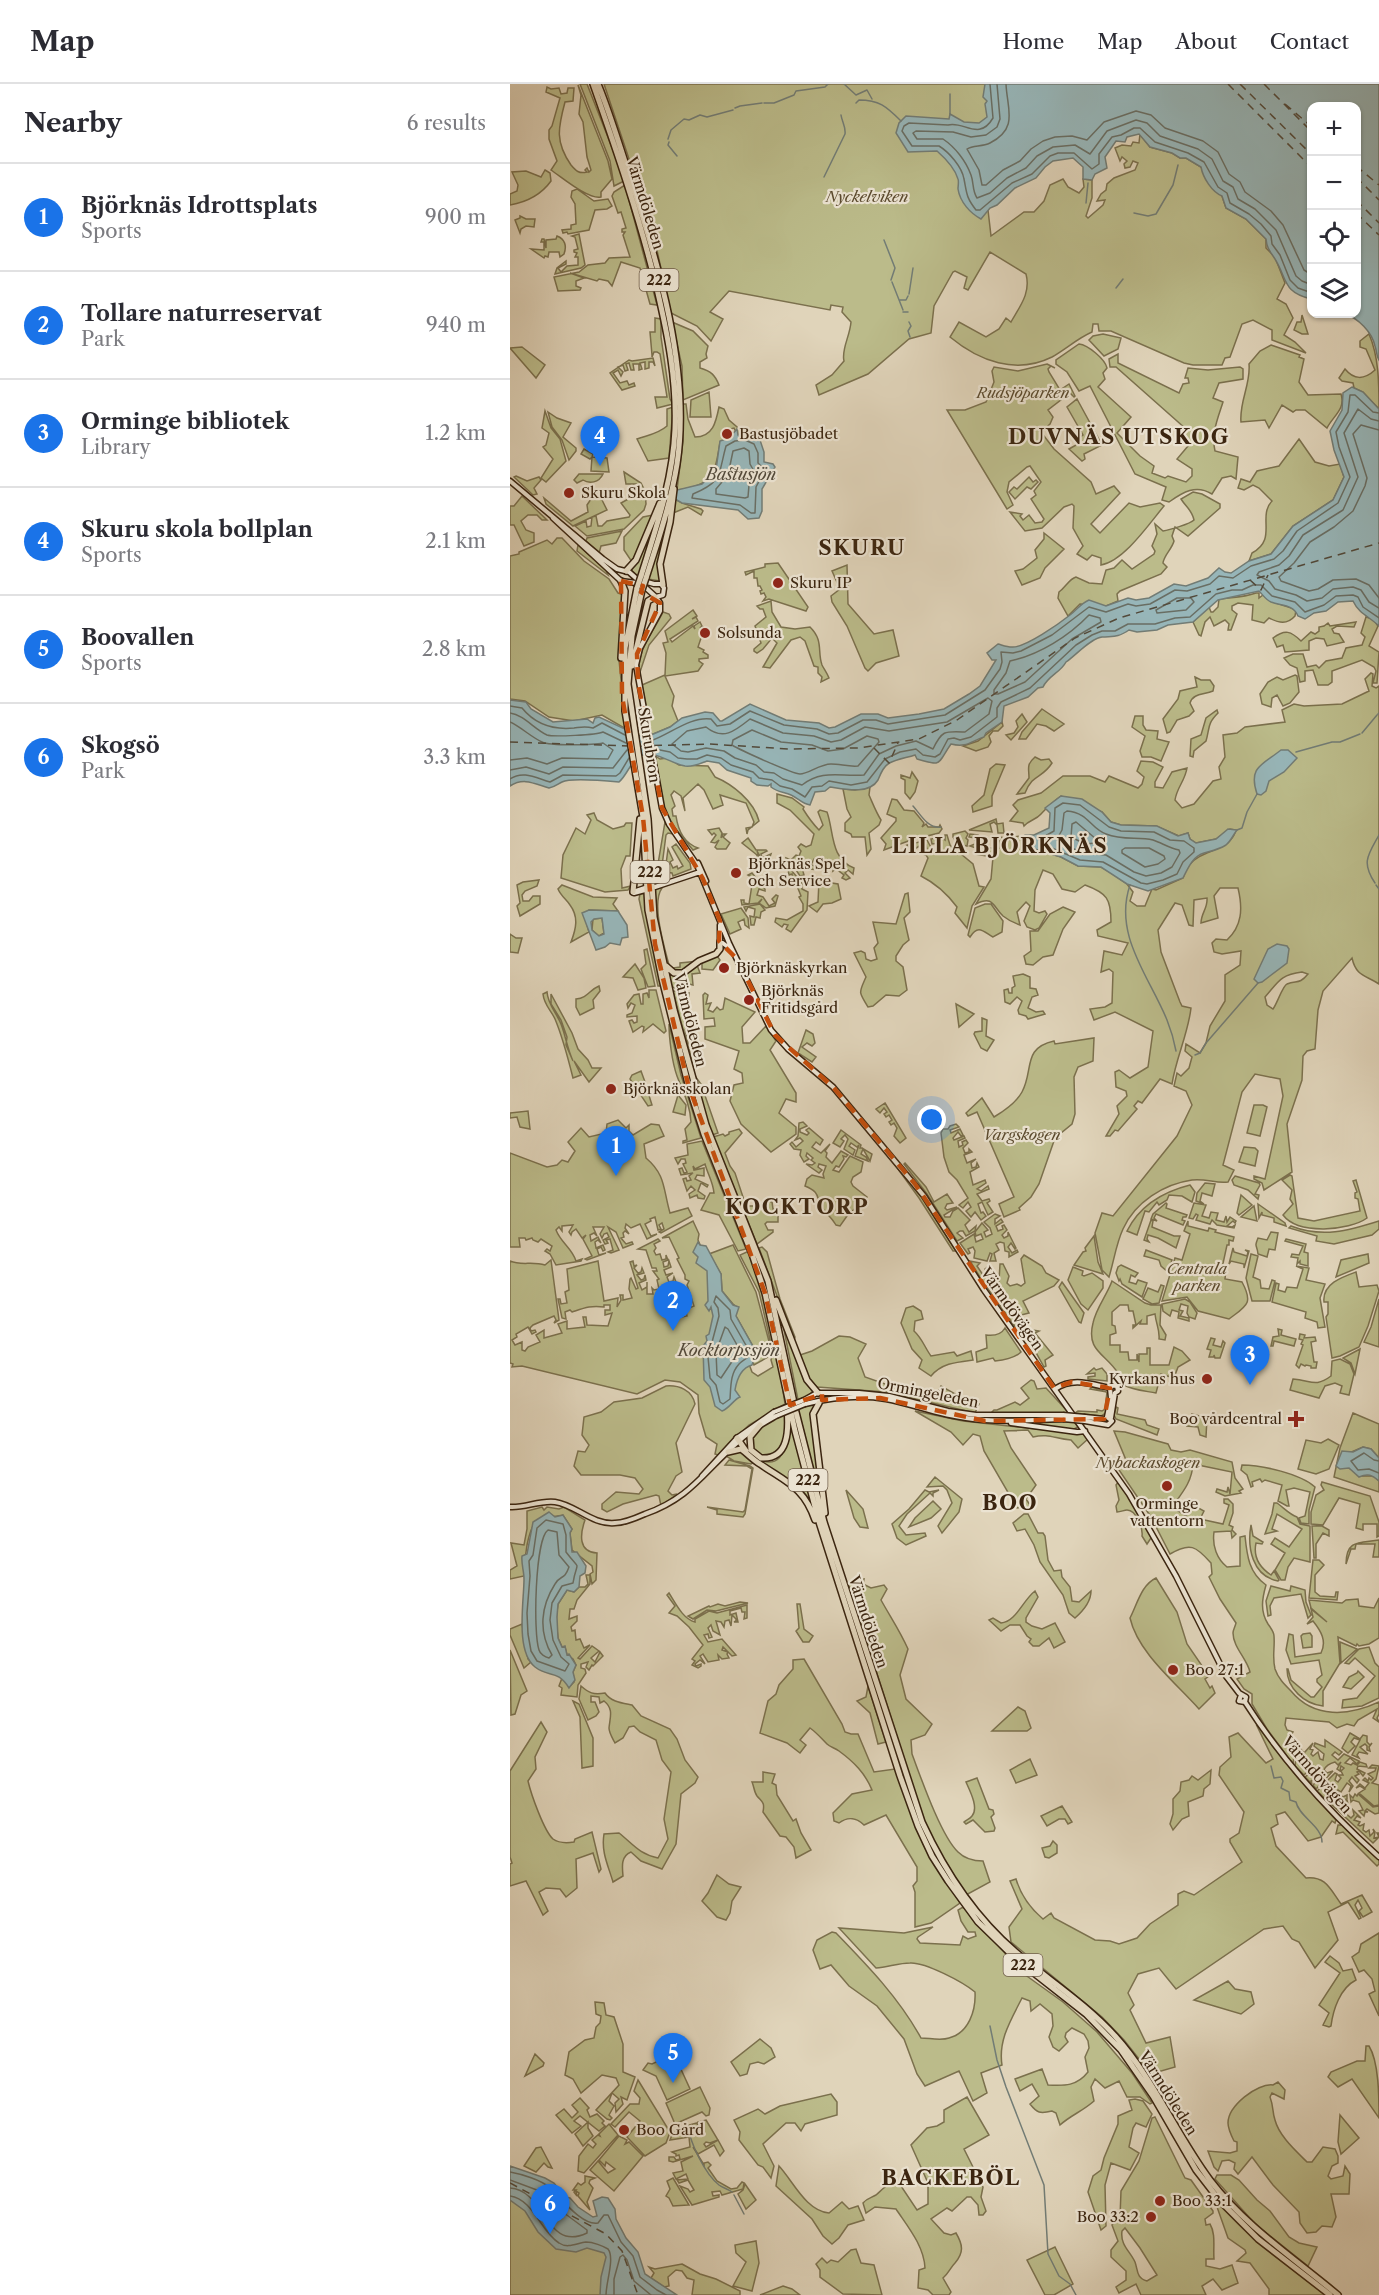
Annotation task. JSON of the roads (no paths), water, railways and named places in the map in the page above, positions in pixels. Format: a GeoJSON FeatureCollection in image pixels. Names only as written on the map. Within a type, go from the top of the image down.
{"type":"FeatureCollection","features":[{"type":"Feature","properties":{"kind":"highway","name":"Värmdöleden"},"geometry":{"type":"LineString","coordinates":[[591,84],[641,228],[667,336],[675,405],[674,466]]}},
{"type":"Feature","properties":{"kind":"highway","name":"Värmdöleden"},"geometry":{"type":"LineString","coordinates":[[599,84],[640,206],[673,339],[680,402],[674,466],[663,514],[635,606],[626,685]]}},
{"type":"Feature","properties":{"kind":"highway"},"geometry":{"type":"LineString","coordinates":[[663,585],[660,569],[663,514],[674,466]]}},
{"type":"Feature","properties":{"kind":"highway"},"geometry":{"type":"LineString","coordinates":[[625,571],[633,564],[663,514]]}},
{"type":"Feature","properties":{"kind":"highway"},"geometry":{"type":"LineString","coordinates":[[621,580],[625,594],[626,685]]}},
{"type":"Feature","properties":{"kind":"highway"},"geometry":{"type":"LineString","coordinates":[[626,685],[648,601],[654,595]]}},
{"type":"Feature","properties":{"kind":"highway","name":"Skurubron"},"geometry":{"type":"LineString","coordinates":[[626,685],[638,790],[643,811]]}},
{"type":"Feature","properties":{"kind":"highway","name":"Skurubron"},"geometry":{"type":"LineString","coordinates":[[629,722],[643,811]]}},
{"type":"Feature","properties":{"kind":"highway","name":"Värmdöleden"},"geometry":{"type":"LineString","coordinates":[[643,811],[657,933],[683,1047],[703,1117],[768,1281],[828,1546],[922,1822],[944,1866],[970,1903],[997,1935],[1019,1955],[1073,1996],[1119,2040],[1152,2084],[1203,2171],[1230,2204],[1258,2230],[1338,2295]]}},
{"type":"Feature","properties":{"kind":"highway","name":"Värmdöleden"},"geometry":{"type":"LineString","coordinates":[[643,811],[650,920],[679,1050],[704,1134],[761,1279],[801,1454],[828,1546],[918,1826],[933,1856],[959,1897],[990,1934],[1016,1959],[1086,2014],[1121,2050],[1150,2091],[1195,2168],[1220,2201],[1240,2222],[1330,2295]]}},
{"type":"Feature","properties":{"kind":"highway"},"geometry":{"type":"LineString","coordinates":[[634,892],[643,811]]}},
{"type":"Feature","properties":{"kind":"highway"},"geometry":{"type":"LineString","coordinates":[[657,933],[667,966],[676,974],[683,973],[699,961],[717,953],[721,947],[720,939]]}},
{"type":"Feature","properties":{"kind":"highway"},"geometry":{"type":"LineString","coordinates":[[768,1281],[807,1380],[818,1393]]}},
{"type":"Feature","properties":{"kind":"highway"},"geometry":{"type":"LineString","coordinates":[[728,1452],[739,1449],[768,1459],[778,1455],[784,1446],[788,1413],[783,1374]]}},
{"type":"Feature","properties":{"kind":"highway"},"geometry":{"type":"LineString","coordinates":[[820,1401],[813,1414],[828,1546]]}},
{"type":"Feature","properties":{"kind":"highway"},"geometry":{"type":"LineString","coordinates":[[752,1455],[749,1446],[750,1437],[760,1425]]}},
{"type":"Feature","properties":{"kind":"highway"},"geometry":{"type":"LineString","coordinates":[[738,1440],[752,1455],[788,1480],[799,1491],[828,1546]]}},
{"type":"Feature","properties":{"kind":"main road"},"geometry":{"type":"LineString","coordinates":[[510,481],[603,560],[637,579],[663,585],[661,609]]}},
{"type":"Feature","properties":{"kind":"main road"},"geometry":{"type":"LineString","coordinates":[[553,518],[621,580],[636,583],[654,595],[662,595]]}},
{"type":"Feature","properties":{"kind":"main road"},"geometry":{"type":"LineString","coordinates":[[621,580],[620,573],[625,571]]}},
{"type":"Feature","properties":{"kind":"main road"},"geometry":{"type":"LineString","coordinates":[[654,584],[651,587],[661,609]]}},
{"type":"Feature","properties":{"kind":"main road","name":"Värmdövägen"},"geometry":{"type":"LineString","coordinates":[[661,609],[638,654],[638,682],[662,808],[674,833],[701,871],[737,959],[775,1035],[833,1087],[915,1184],[984,1290],[1123,1484],[1176,1576],[1227,1676],[1241,1695],[1246,1696],[1245,1702],[1296,1773],[1379,1857]]}},
{"type":"Feature","properties":{"kind":"main road"},"geometry":{"type":"LineString","coordinates":[[655,886],[701,871]]}},
{"type":"Feature","properties":{"kind":"main road"},"geometry":{"type":"LineString","coordinates":[[634,892],[645,889]]}},
{"type":"Feature","properties":{"kind":"main road","name":"Värmdövägen"},"geometry":{"type":"LineString","coordinates":[[720,921],[720,939],[737,959]]}},
{"type":"Feature","properties":{"kind":"main road"},"geometry":{"type":"LineString","coordinates":[[720,939],[724,935],[727,936]]}},
{"type":"Feature","properties":{"kind":"main road","name":"Ormingeleden"},"geometry":{"type":"LineString","coordinates":[[738,1440],[775,1414],[804,1402],[818,1393],[882,1394],[985,1421],[1063,1417],[1107,1419],[1112,1391],[1075,1382],[1062,1384]]}},
{"type":"Feature","properties":{"kind":"main road"},"geometry":{"type":"LineString","coordinates":[[1055,1389],[1062,1384]]}},
{"type":"Feature","properties":{"kind":"main road"},"geometry":{"type":"LineString","coordinates":[[1062,1384],[1059,1391],[1067,1406]]}},
{"type":"Feature","properties":{"kind":"main road"},"geometry":{"type":"LineString","coordinates":[[818,1393],[820,1401]]}},
{"type":"Feature","properties":{"kind":"main road","name":"Ormingeleden"},"geometry":{"type":"LineString","coordinates":[[804,1402],[856,1397],[880,1398],[953,1416],[991,1420]]}},
{"type":"Feature","properties":{"kind":"main road","name":"Ormingeleden"},"geometry":{"type":"LineString","coordinates":[[738,1440],[775,1414]]}},
{"type":"Feature","properties":{"kind":"main road"},"geometry":{"type":"LineString","coordinates":[[991,1420],[1077,1432],[1083,1429]]}},
{"type":"Feature","properties":{"kind":"main road"},"geometry":{"type":"LineString","coordinates":[[510,1507],[556,1502],[598,1521],[614,1523],[663,1508],[692,1488],[738,1440]]}},
{"type":"Feature","properties":{"kind":"main road"},"geometry":{"type":"LineString","coordinates":[[692,1488],[738,1440]]}},
{"type":"Feature","properties":{"kind":"water"},"geometry":{"type":"Polygon","coordinates":[[[985,84],[1379,84],[1379,360],[1368,331],[1353,318],[1361,318],[1361,102],[1307,102],[1307,298],[1295,293],[1287,285],[1269,250],[1266,239],[1246,219],[1226,208],[1222,196],[1208,184],[1201,167],[1186,158],[1150,147],[1139,134],[1127,137],[1125,142],[1116,141],[1105,157],[1107,168],[1095,174],[1092,180],[1083,179],[1083,167],[1073,158],[1053,161],[1036,178],[1015,188],[997,205],[990,208],[981,219],[977,217],[963,203],[959,194],[957,175],[943,157],[937,151],[908,152],[896,133],[899,123],[906,116],[949,119],[950,114],[964,122],[979,123],[987,117],[985,104],[987,101],[983,97],[985,84]]]}},
{"type":"Feature","properties":{"kind":"water"},"geometry":{"type":"Polygon","coordinates":[[[1352,387],[1363,392],[1379,409],[1379,626],[1361,612],[1353,601],[1338,602],[1326,611],[1314,613],[1305,619],[1298,616],[1290,607],[1269,601],[1259,591],[1218,600],[1193,622],[1168,625],[1157,630],[1137,632],[1129,630],[1118,635],[1098,638],[1066,662],[1043,687],[1038,688],[1028,697],[1004,706],[1002,722],[984,737],[965,745],[951,744],[941,760],[935,763],[917,759],[915,755],[894,761],[886,765],[878,780],[869,788],[849,790],[830,787],[825,791],[815,792],[810,805],[776,790],[771,787],[771,784],[757,785],[751,781],[751,778],[727,770],[719,763],[707,761],[694,766],[685,766],[651,754],[640,756],[619,782],[573,780],[549,788],[525,782],[510,786],[510,700],[526,702],[531,709],[553,722],[587,719],[593,723],[595,718],[599,717],[640,736],[651,735],[670,727],[682,718],[705,712],[713,713],[722,721],[750,704],[786,720],[819,723],[829,728],[861,714],[878,714],[888,718],[919,714],[944,709],[980,686],[996,660],[992,660],[987,653],[998,644],[1012,647],[1025,644],[1051,629],[1089,600],[1106,606],[1128,598],[1136,600],[1149,598],[1174,584],[1186,586],[1208,578],[1219,568],[1231,573],[1249,561],[1271,554],[1293,526],[1333,500],[1344,477],[1330,431],[1342,410],[1343,393],[1352,387]]]}},
{"type":"Feature","properties":{"kind":"water","name":"Bastusjön"},"geometry":{"type":"Polygon","coordinates":[[[737,429],[738,435],[744,433],[759,437],[764,452],[764,462],[773,464],[775,467],[762,489],[762,511],[759,518],[748,519],[738,510],[682,503],[675,499],[677,490],[702,484],[716,470],[720,441],[729,438],[737,429]]]}},
{"type":"Feature","properties":{"kind":"water"},"geometry":{"type":"Polygon","coordinates":[[[1281,750],[1288,750],[1297,758],[1284,772],[1269,781],[1266,791],[1261,795],[1257,794],[1254,778],[1258,768],[1281,750]]]}},
{"type":"Feature","properties":{"kind":"water"},"geometry":{"type":"Polygon","coordinates":[[[1061,796],[1082,799],[1102,812],[1111,822],[1121,825],[1157,826],[1178,836],[1188,833],[1190,839],[1196,843],[1216,839],[1228,829],[1237,830],[1226,845],[1197,857],[1183,878],[1148,891],[1127,884],[1101,867],[1078,866],[1061,857],[1028,847],[1022,842],[1025,835],[1034,835],[1049,828],[1050,813],[1045,808],[1061,796]]]}},
{"type":"Feature","properties":{"kind":"water"},"geometry":{"type":"Polygon","coordinates":[[[589,910],[618,911],[627,925],[628,937],[622,938],[620,945],[610,943],[596,950],[582,913],[589,910]],[[602,918],[594,919],[591,922],[592,930],[599,936],[604,934],[602,918]]]}},
{"type":"Feature","properties":{"kind":"water"},"geometry":{"type":"Polygon","coordinates":[[[1277,944],[1287,946],[1289,949],[1287,963],[1258,983],[1254,979],[1268,949],[1277,944]]]}},
{"type":"Feature","properties":{"kind":"water","name":"Kocktorpssjön"},"geometry":{"type":"Polygon","coordinates":[[[698,1242],[706,1246],[721,1274],[722,1291],[733,1305],[739,1307],[736,1316],[754,1348],[761,1355],[752,1365],[742,1371],[738,1378],[735,1390],[740,1397],[722,1411],[715,1406],[710,1387],[704,1380],[703,1346],[707,1341],[706,1336],[709,1334],[713,1316],[711,1307],[709,1311],[705,1305],[708,1301],[707,1271],[696,1263],[698,1257],[693,1252],[698,1242]]]}},
{"type":"Feature","properties":{"kind":"water"},"geometry":{"type":"Polygon","coordinates":[[[1363,1447],[1371,1449],[1379,1458],[1379,1481],[1370,1475],[1359,1477],[1349,1468],[1340,1469],[1336,1466],[1342,1451],[1353,1452],[1363,1447]]]}},
{"type":"Feature","properties":{"kind":"water"},"geometry":{"type":"Polygon","coordinates":[[[549,1512],[555,1517],[563,1515],[572,1529],[570,1533],[572,1552],[577,1552],[586,1566],[585,1573],[580,1576],[579,1587],[574,1592],[567,1590],[558,1604],[558,1638],[562,1647],[565,1646],[567,1655],[569,1654],[576,1665],[573,1672],[575,1680],[569,1688],[561,1678],[535,1667],[529,1660],[523,1638],[522,1556],[527,1554],[533,1522],[549,1512]]]}},
{"type":"Feature","properties":{"kind":"water"},"geometry":{"type":"Polygon","coordinates":[[[510,2166],[554,2183],[565,2197],[570,2198],[578,2207],[593,2217],[597,2216],[593,2201],[602,2197],[608,2198],[615,2209],[616,2219],[626,2238],[638,2252],[645,2274],[677,2295],[600,2295],[601,2277],[606,2257],[604,2253],[587,2248],[576,2252],[556,2249],[538,2232],[525,2211],[510,2200],[510,2166]]]}},
{"type":"Feature","properties":{"kind":"waterway"},"geometry":{"type":"LineString","coordinates":[[764,103],[774,103],[794,95],[796,91],[825,87],[828,84]]}},
{"type":"Feature","properties":{"kind":"waterway"},"geometry":{"type":"LineString","coordinates":[[844,84],[856,95],[867,90],[872,99]]}},
{"type":"Feature","properties":{"kind":"waterway"},"geometry":{"type":"LineString","coordinates":[[950,94],[950,114]]}},
{"type":"Feature","properties":{"kind":"waterway"},"geometry":{"type":"LineString","coordinates":[[856,103],[859,100],[877,103],[901,121]]}},
{"type":"Feature","properties":{"kind":"waterway"},"geometry":{"type":"LineString","coordinates":[[735,108],[762,103]]}},
{"type":"Feature","properties":{"kind":"waterway"},"geometry":{"type":"LineString","coordinates":[[668,139],[671,130],[684,119],[689,120],[700,115],[707,117],[733,110]]}},
{"type":"Feature","properties":{"kind":"waterway"},"geometry":{"type":"LineString","coordinates":[[824,177],[845,134],[841,115]]}},
{"type":"Feature","properties":{"kind":"waterway"},"geometry":{"type":"LineString","coordinates":[[669,142],[668,145],[677,156]]}},
{"type":"Feature","properties":{"kind":"waterway"},"geometry":{"type":"LineString","coordinates":[[1134,213],[1148,216],[1156,214],[1173,185],[1178,165]]}},
{"type":"Feature","properties":{"kind":"waterway"},"geometry":{"type":"LineString","coordinates":[[1086,203],[1088,183]]}},
{"type":"Feature","properties":{"kind":"waterway"},"geometry":{"type":"LineString","coordinates":[[884,240],[895,268],[891,280]]}},
{"type":"Feature","properties":{"kind":"waterway"},"geometry":{"type":"LineString","coordinates":[[909,294],[913,268]]}},
{"type":"Feature","properties":{"kind":"waterway"},"geometry":{"type":"LineString","coordinates":[[1116,288],[1123,279]]}},
{"type":"Feature","properties":{"kind":"waterway"},"geometry":{"type":"LineString","coordinates":[[892,282],[903,310]]}},
{"type":"Feature","properties":{"kind":"waterway"},"geometry":{"type":"LineString","coordinates":[[900,300],[906,300],[908,296]]}},
{"type":"Feature","properties":{"kind":"waterway"},"geometry":{"type":"LineString","coordinates":[[903,312],[908,312]]}},
{"type":"Feature","properties":{"kind":"waterway"},"geometry":{"type":"LineString","coordinates":[[909,322],[910,337]]}},
{"type":"Feature","properties":{"kind":"waterway"},"geometry":{"type":"LineString","coordinates":[[1362,733],[1377,715]]}},
{"type":"Feature","properties":{"kind":"waterway"},"geometry":{"type":"LineString","coordinates":[[1296,752],[1340,742],[1360,734]]}},
{"type":"Feature","properties":{"kind":"waterway"},"geometry":{"type":"LineString","coordinates":[[1237,830],[1242,828],[1247,812],[1257,794]]}},
{"type":"Feature","properties":{"kind":"waterway"},"geometry":{"type":"LineString","coordinates":[[913,806],[929,824],[941,827]]}},
{"type":"Feature","properties":{"kind":"waterway"},"geometry":{"type":"LineString","coordinates":[[1375,883],[1367,864],[1379,835]]}},
{"type":"Feature","properties":{"kind":"waterway"},"geometry":{"type":"LineString","coordinates":[[1130,885],[1126,903],[1129,938],[1167,1020],[1176,1051]]}},
{"type":"Feature","properties":{"kind":"waterway"},"geometry":{"type":"LineString","coordinates":[[1376,885],[1379,889]]}},
{"type":"Feature","properties":{"kind":"waterway"},"geometry":{"type":"LineString","coordinates":[[1195,1055],[1200,1053],[1258,983]]}},
{"type":"Feature","properties":{"kind":"waterway"},"geometry":{"type":"LineString","coordinates":[[1271,1766],[1274,1778],[1281,1777],[1283,1781],[1281,1788],[1289,1792],[1290,1800],[1296,1802],[1301,1812],[1318,1831],[1322,1842]]}},
{"type":"Feature","properties":{"kind":"waterway"},"geometry":{"type":"LineString","coordinates":[[990,2026],[997,2060],[1006,2087],[1044,2185],[1048,2254],[1059,2276],[1070,2284],[1076,2295]]}},
{"type":"Feature","properties":{"kind":"waterway"},"geometry":{"type":"LineString","coordinates":[[688,2126],[695,2149],[709,2174],[719,2185],[732,2192]]}},
{"type":"Feature","properties":{"kind":"waterway"},"geometry":{"type":"LineString","coordinates":[[734,2195],[744,2214]]}},
{"type":"Feature","properties":{"kind":"place","name":"Bastusjöbadet"},"geometry":{"type":"Point","coordinates":[727,434]}},
{"type":"Feature","properties":{"kind":"place","name":"Skuru skola bollplan"},"geometry":{"type":"Point","coordinates":[600,466]}},
{"type":"Feature","properties":{"kind":"place","name":"Skuru Skola"},"geometry":{"type":"Point","coordinates":[569,493]}},
{"type":"Feature","properties":{"kind":"place","name":"Skuru IP"},"geometry":{"type":"Point","coordinates":[778,583]}},
{"type":"Feature","properties":{"kind":"place","name":"Solsunda"},"geometry":{"type":"Point","coordinates":[705,633]}},
{"type":"Feature","properties":{"kind":"place","name":"Björknäs Spel och Service"},"geometry":{"type":"Point","coordinates":[736,873]}},
{"type":"Feature","properties":{"kind":"place","name":"Björknäskyrkan"},"geometry":{"type":"Point","coordinates":[724,968]}},
{"type":"Feature","properties":{"kind":"place","name":"Björknäs Fritidsgård"},"geometry":{"type":"Point","coordinates":[749,1000]}},
{"type":"Feature","properties":{"kind":"place","name":"Björknässkolan"},"geometry":{"type":"Point","coordinates":[611,1089]}},
{"type":"Feature","properties":{"kind":"place","name":"Björknäs Idrottsplats"},"geometry":{"type":"Point","coordinates":[616,1176]}},
{"type":"Feature","properties":{"kind":"place","name":"Tollare naturreservat"},"geometry":{"type":"Point","coordinates":[673,1331]}},
{"type":"Feature","properties":{"kind":"place","name":"Kyrkans hus"},"geometry":{"type":"Point","coordinates":[1207,1379]}},
{"type":"Feature","properties":{"kind":"place","name":"Orminge bibliotek"},"geometry":{"type":"Point","coordinates":[1250,1385]}},
{"type":"Feature","properties":{"kind":"place","name":"Boo vårdcentral"},"geometry":{"type":"Point","coordinates":[1296,1419]}},
{"type":"Feature","properties":{"kind":"place","name":"Orminge vattentorn"},"geometry":{"type":"Point","coordinates":[1167,1486]}},
{"type":"Feature","properties":{"kind":"place","name":"Boo 27:1"},"geometry":{"type":"Point","coordinates":[1173,1670]}},
{"type":"Feature","properties":{"kind":"place","name":"Boovallen"},"geometry":{"type":"Point","coordinates":[673,2083]}},
{"type":"Feature","properties":{"kind":"place","name":"Boo Gård"},"geometry":{"type":"Point","coordinates":[624,2130]}},
{"type":"Feature","properties":{"kind":"place","name":"Boo 33:1"},"geometry":{"type":"Point","coordinates":[1160,2201]}},
{"type":"Feature","properties":{"kind":"place","name":"Boo 33:2"},"geometry":{"type":"Point","coordinates":[1151,2217]}},
{"type":"Feature","properties":{"kind":"place","name":"Skogsö"},"geometry":{"type":"Point","coordinates":[550,2234]}},
{"type":"Feature","properties":{"kind":"district","name":"DUVNÄS UTSKOG"},"geometry":{"type":"Point","coordinates":[1119,437]}},
{"type":"Feature","properties":{"kind":"district","name":"SKURU"},"geometry":{"type":"Point","coordinates":[862,548]}},
{"type":"Feature","properties":{"kind":"district","name":"LILLA BJÖRKNÄS"},"geometry":{"type":"Point","coordinates":[1000,846]}},
{"type":"Feature","properties":{"kind":"district","name":"KOCKTORP"},"geometry":{"type":"Point","coordinates":[797,1207]}},
{"type":"Feature","properties":{"kind":"district","name":"BOO"},"geometry":{"type":"Point","coordinates":[1010,1503]}},
{"type":"Feature","properties":{"kind":"district","name":"BACKEBÖL"},"geometry":{"type":"Point","coordinates":[951,2178]}},
{"type":"Feature","properties":{"kind":"park label","name":"Nyckelviken"},"geometry":{"type":"Point","coordinates":[867,197]}},
{"type":"Feature","properties":{"kind":"park label","name":"Rudsjöparken"},"geometry":{"type":"Point","coordinates":[1023,393]}},
{"type":"Feature","properties":{"kind":"park label","name":"Vargskogen"},"geometry":{"type":"Point","coordinates":[1022,1135]}},
{"type":"Feature","properties":{"kind":"park label","name":"Centrala parken"},"geometry":{"type":"Point","coordinates":[1197,1278]}},
{"type":"Feature","properties":{"kind":"park label","name":"Nybackaskogen"},"geometry":{"type":"Point","coordinates":[1148,1463]}}]}
